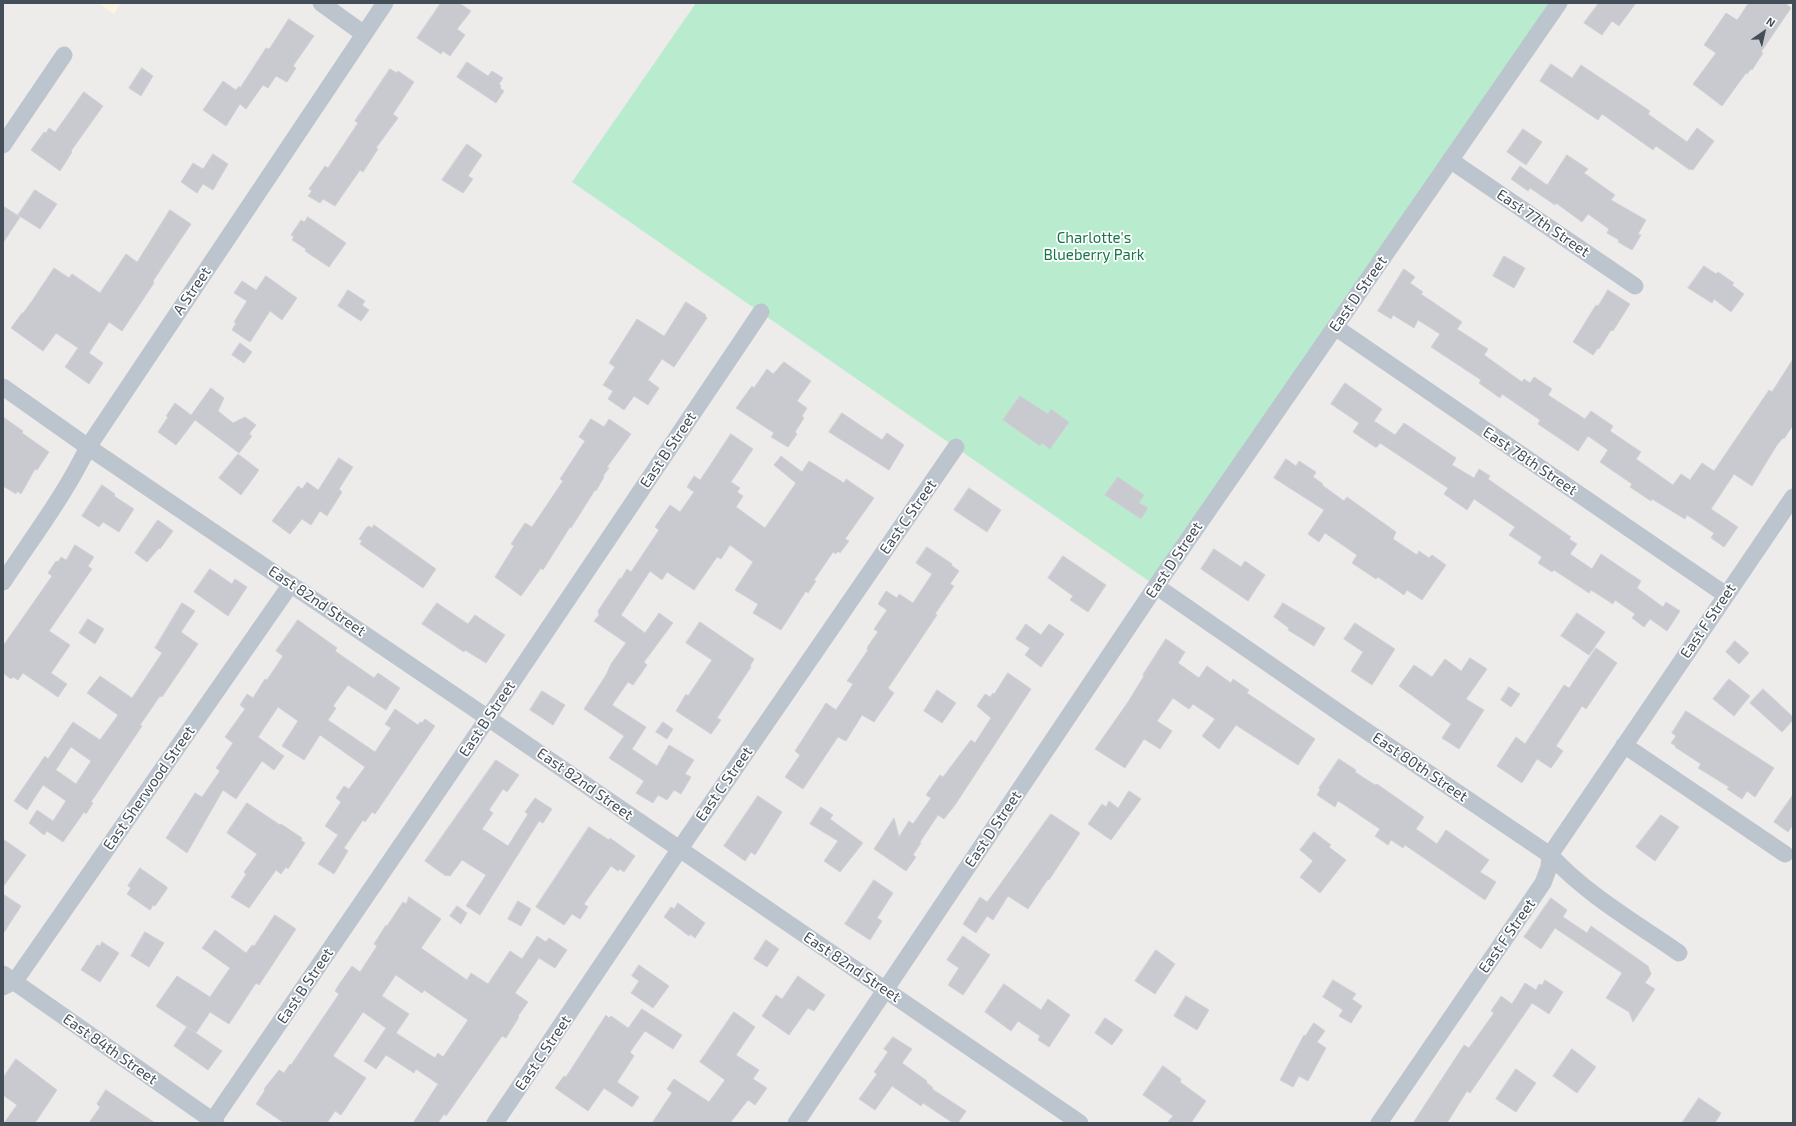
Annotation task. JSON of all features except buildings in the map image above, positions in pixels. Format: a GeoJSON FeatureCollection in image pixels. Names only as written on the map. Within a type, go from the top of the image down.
{"type":"FeatureCollection","features":[{"type":"Feature","properties":{"kind":"street"},"geometry":{"type":"LineString","coordinates":[[321,3],[364,34]]}},
{"type":"Feature","properties":{"kind":"street","name":"A Street"},"geometry":{"type":"LineString","coordinates":[[3,582],[50,511],[80,463],[88,447],[386,3]]}},
{"type":"Feature","properties":{"kind":"street","name":"East D Street"},"geometry":{"type":"LineString","coordinates":[[796,1123],[1156,586],[1559,3]]}},
{"type":"Feature","properties":{"kind":"street"},"geometry":{"type":"LineString","coordinates":[[3,145],[64,55]]}},
{"type":"Feature","properties":{"kind":"street","name":"East 77th Street"},"geometry":{"type":"LineString","coordinates":[[1450,160],[1635,286]]}},
{"type":"Feature","properties":{"kind":"street","name":"East B Street"},"geometry":{"type":"LineString","coordinates":[[213,1122],[488,718],[761,312]]}},
{"type":"Feature","properties":{"kind":"street","name":"East 78th Street"},"geometry":{"type":"LineString","coordinates":[[1335,327],[1726,595]]}},
{"type":"Feature","properties":{"kind":"street","name":"East 82nd Street"},"geometry":{"type":"LineString","coordinates":[[3,387],[88,447],[488,718],[1080,1123]]}},
{"type":"Feature","properties":{"kind":"street","name":"East C Street"},"geometry":{"type":"LineString","coordinates":[[495,1123],[679,850],[956,447]]}},
{"type":"Feature","properties":{"kind":"street","name":"East F Street"},"geometry":{"type":"LineString","coordinates":[[1379,1123],[1543,883],[1549,867],[1550,855],[1793,497]]}},
{"type":"Feature","properties":{"kind":"street","name":"East Sherwood Street"},"geometry":{"type":"LineString","coordinates":[[7,981],[291,584]]}},
{"type":"Feature","properties":{"kind":"street","name":"East 80th Street"},"geometry":{"type":"LineString","coordinates":[[1156,586],[1344,716],[1550,855],[1564,870],[1599,897],[1679,953]]}},
{"type":"Feature","properties":{"kind":"street"},"geometry":{"type":"LineString","coordinates":[[1624,745],[1785,854]]}},
{"type":"Feature","properties":{"kind":"street","name":"East 84th Street"},"geometry":{"type":"LineString","coordinates":[[7,981],[213,1122]]}},
{"type":"Feature","properties":{"kind":"shaded area"},"geometry":{"type":"Polygon","coordinates":[[[98,3],[121,3],[114,14],[98,3]]]}},
{"type":"Feature","properties":{"kind":"green space","name":"Charlotte's Blueberry Park"},"geometry":{"type":"Polygon","coordinates":[[[696,3],[1559,3],[1156,586],[572,182],[696,3]]]}}]}
